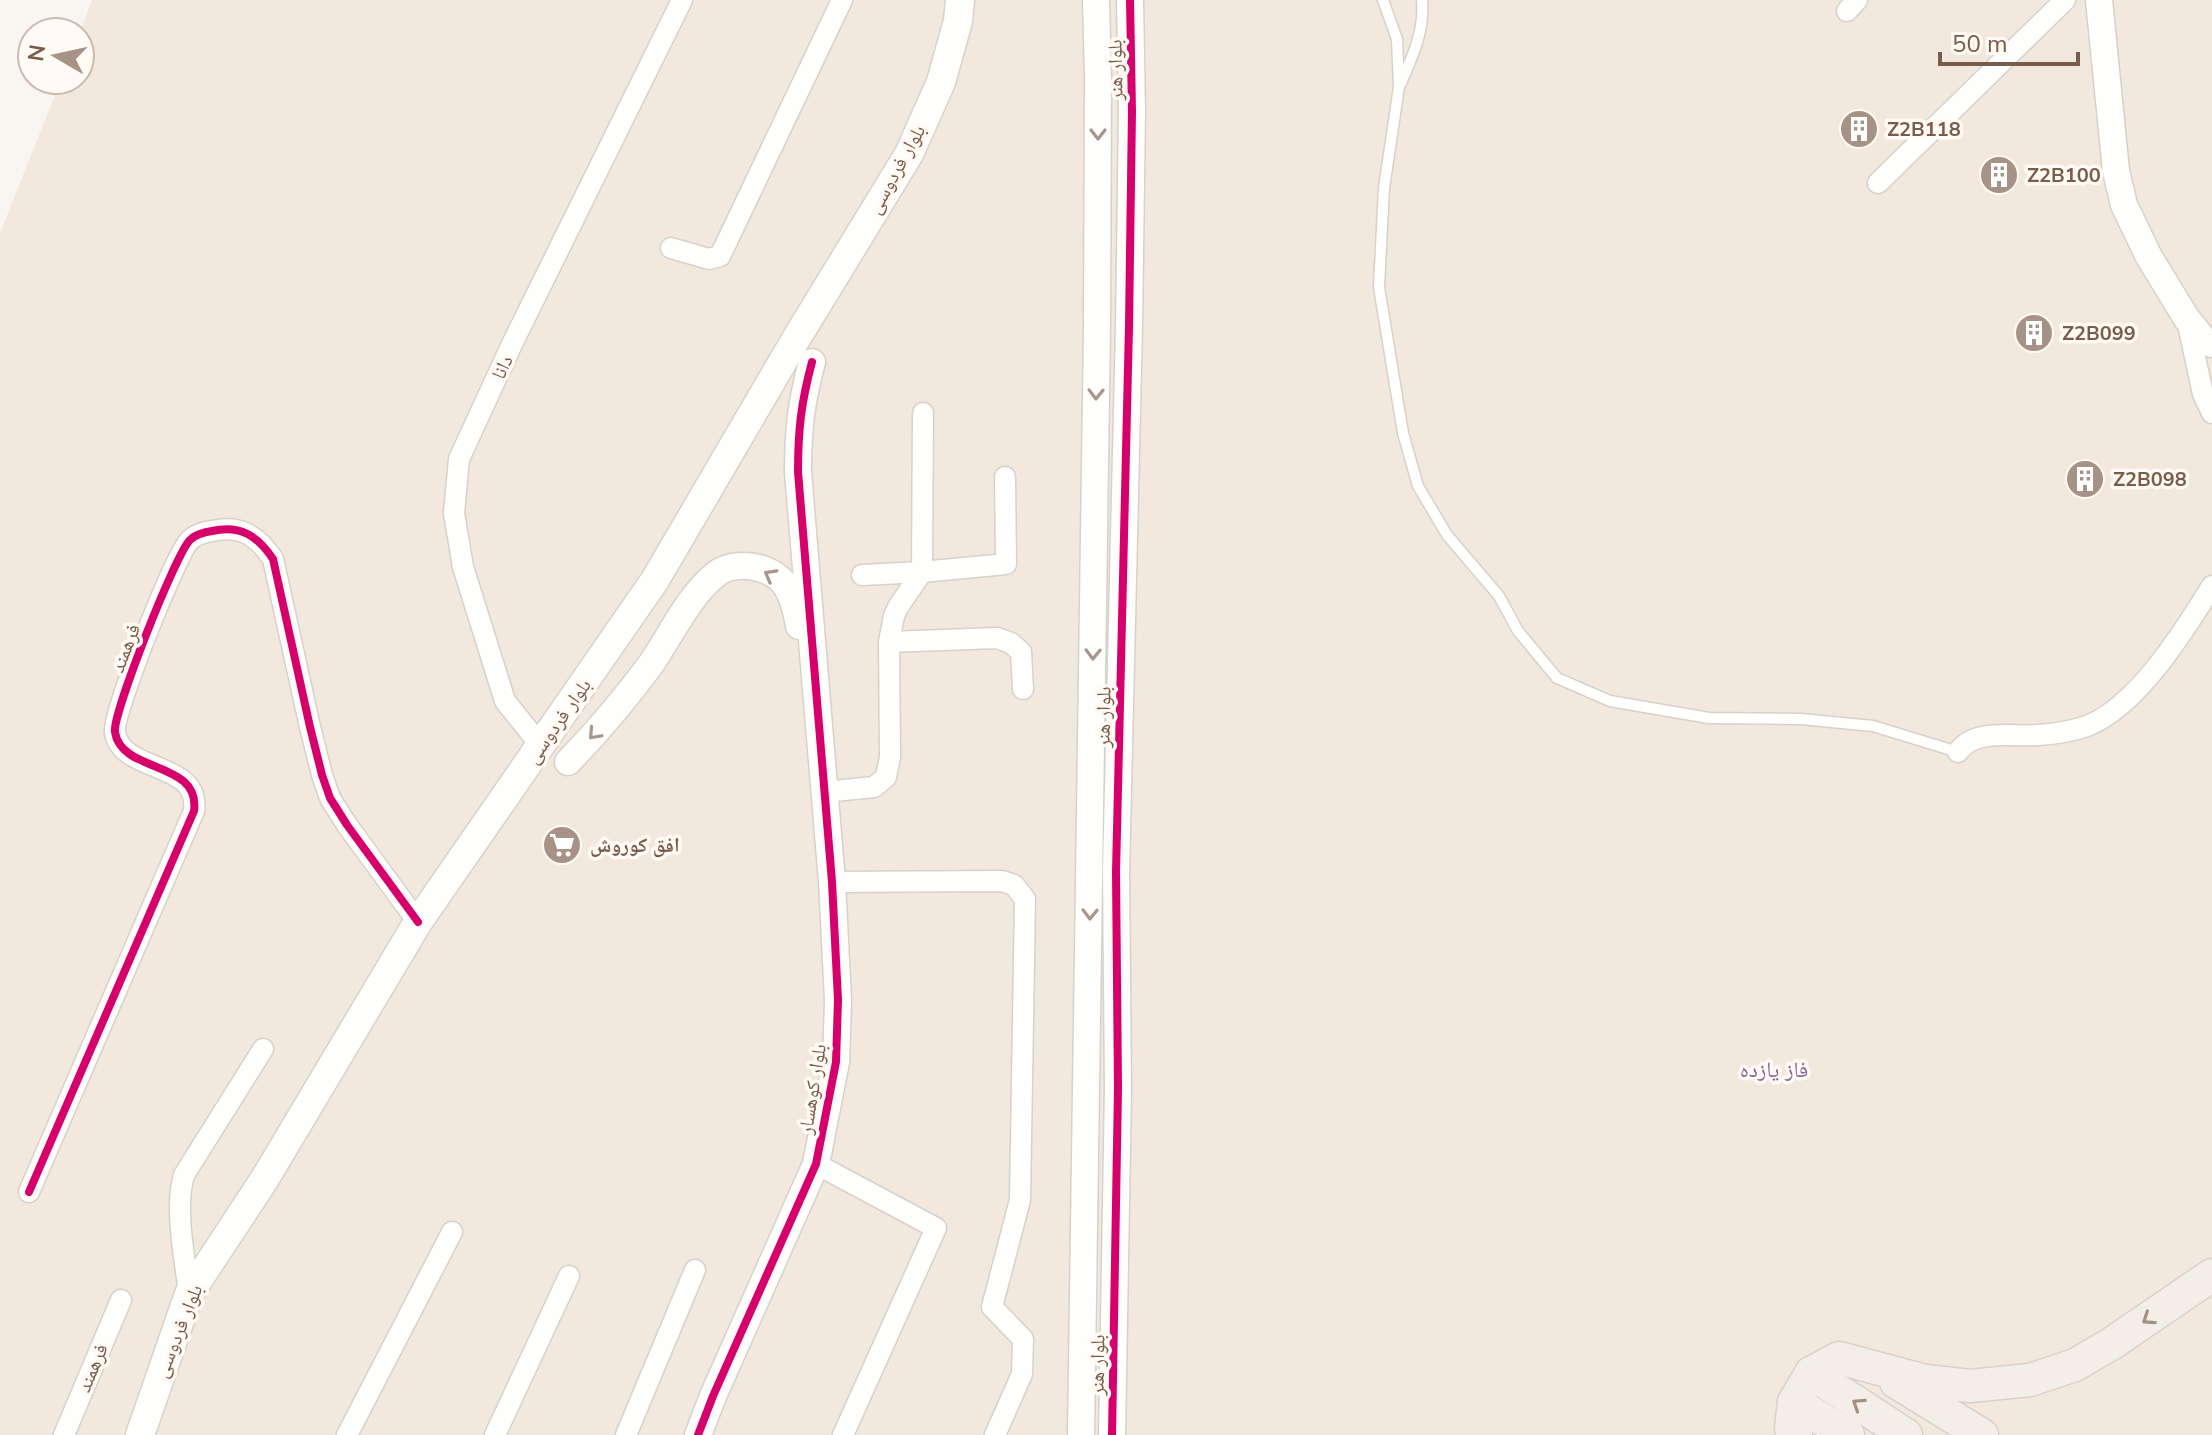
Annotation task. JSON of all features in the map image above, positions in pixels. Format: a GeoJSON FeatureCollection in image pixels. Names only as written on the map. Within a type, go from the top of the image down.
{"type":"FeatureCollection","features":[{"type":"Feature","properties":{"kind":"main road","name":"بلوار فردوسی"},"geometry":{"type":"LineString","coordinates":[[140,1435],[189,1294],[264,1180],[418,922],[655,580],[909,154],[941,82],[958,21],[960,0]]}},
{"type":"Feature","properties":{"kind":"main road"},"geometry":{"type":"LineString","coordinates":[[1796,1435],[1791,1429],[1794,1402],[1811,1373],[1839,1358],[1940,1383],[1970,1386],[2030,1380],[2075,1365],[2212,1275]]}},
{"type":"Feature","properties":{"kind":"main road"},"geometry":{"type":"LineString","coordinates":[[1868,1365],[1982,1435]]}},
{"type":"Feature","properties":{"kind":"main road"},"geometry":{"type":"LineString","coordinates":[[1811,1373],[1906,1435]]}},
{"type":"Feature","properties":{"kind":"main road"},"geometry":{"type":"LineString","coordinates":[[1794,1402],[1848,1435]]}},
{"type":"Feature","properties":{"kind":"street","name":"دانا"},"geometry":{"type":"LineString","coordinates":[[541,746],[505,701],[463,567],[454,513],[459,459],[512,344],[682,0]]}},
{"type":"Feature","properties":{"kind":"street"},"geometry":{"type":"LineString","coordinates":[[671,248],[709,259],[720,256],[842,0]]}},
{"type":"Feature","properties":{"kind":"street","name":"بلوار هنر"},"geometry":{"type":"LineString","coordinates":[[1081,1435],[1097,327],[1096,0]]}},
{"type":"Feature","properties":{"kind":"street","name":"بلوار هنر"},"geometry":{"type":"LineString","coordinates":[[1112,1435],[1118,1088],[1116,872],[1132,111],[1130,0]]}},
{"type":"Feature","properties":{"kind":"street"},"geometry":{"type":"LineString","coordinates":[[1878,183],[2065,0]]}},
{"type":"Feature","properties":{"kind":"street"},"geometry":{"type":"LineString","coordinates":[[2099,0],[2116,171],[2124,205],[2149,257],[2187,319],[2204,340],[2212,344]]}},
{"type":"Feature","properties":{"kind":"street"},"geometry":{"type":"LineString","coordinates":[[2187,319],[2203,394],[2212,413]]}},
{"type":"Feature","properties":{"kind":"street"},"geometry":{"type":"LineString","coordinates":[[812,362],[798,430],[798,472],[817,724]]}},
{"type":"Feature","properties":{"kind":"street"},"geometry":{"type":"LineString","coordinates":[[824,792],[874,787],[886,777],[890,757],[889,642],[898,607],[922,572],[923,413]]}},
{"type":"Feature","properties":{"kind":"street"},"geometry":{"type":"LineString","coordinates":[[862,575],[1006,564],[1005,477]]}},
{"type":"Feature","properties":{"kind":"street","name":"فرهمند"},"geometry":{"type":"LineString","coordinates":[[29,1192],[194,811],[192,789],[172,774],[133,757],[120,745],[114,732],[117,711],[176,562],[189,540],[204,532],[225,528],[245,532],[263,544],[273,559],[310,727],[330,798],[418,922]]}},
{"type":"Feature","properties":{"kind":"street"},"geometry":{"type":"LineString","coordinates":[[568,762],[600,729],[651,664],[689,604],[717,573],[740,565],[769,571],[785,585],[796,610],[817,724]]}},
{"type":"Feature","properties":{"kind":"street"},"geometry":{"type":"LineString","coordinates":[[1958,752],[1964,743],[1981,736],[2041,735],[2087,726],[2126,703],[2154,670],[2212,586]]}},
{"type":"Feature","properties":{"kind":"street"},"geometry":{"type":"LineString","coordinates":[[889,642],[997,638],[1011,643],[1021,652],[1023,689]]}},
{"type":"Feature","properties":{"kind":"street","name":"بلوار کوهسار"},"geometry":{"type":"LineString","coordinates":[[698,1435],[816,1164],[836,1062],[838,1000],[832,882],[817,724]]}},
{"type":"Feature","properties":{"kind":"street"},"geometry":{"type":"LineString","coordinates":[[832,882],[1002,881],[1014,885],[1025,899],[1020,1200],[992,1307],[1023,1339],[1022,1374],[995,1435]]}},
{"type":"Feature","properties":{"kind":"street"},"geometry":{"type":"LineString","coordinates":[[189,1294],[180,1208],[184,1175],[263,1049]]}},
{"type":"Feature","properties":{"kind":"street"},"geometry":{"type":"LineString","coordinates":[[816,1164],[936,1228],[843,1435]]}},
{"type":"Feature","properties":{"kind":"street"},"geometry":{"type":"LineString","coordinates":[[347,1435],[452,1232]]}},
{"type":"Feature","properties":{"kind":"street"},"geometry":{"type":"LineString","coordinates":[[626,1435],[695,1270]]}},
{"type":"Feature","properties":{"kind":"street"},"geometry":{"type":"LineString","coordinates":[[495,1435],[569,1276]]}},
{"type":"Feature","properties":{"kind":"street","name":"فرهمند"},"geometry":{"type":"LineString","coordinates":[[64,1435],[121,1300]]}},
{"type":"Feature","properties":{"kind":"lane"},"geometry":{"type":"LineString","coordinates":[[1383,0],[1397,39],[1399,87],[1384,188],[1379,287],[1403,433],[1418,486],[1447,535],[1499,596],[1518,631],[1557,678],[1610,701],[1709,718],[1801,719],[1873,726],[1958,752]]}},
{"type":"Feature","properties":{"kind":"lane"},"geometry":{"type":"LineString","coordinates":[[1399,87],[1417,42],[1423,16],[1422,0]]}},
{"type":"Feature","properties":{"kind":"shaded area"},"geometry":{"type":"Polygon","coordinates":[[[92,0],[2212,0],[2212,1435],[0,1435],[0,233],[55,96],[96,96],[96,16],[86,16],[92,0]]]}},
{"type":"Feature","properties":{"kind":"cycle path"},"geometry":{"type":"LineString","coordinates":[[1112,1435],[1118,1088],[1116,872],[1132,111],[1130,0]]}},
{"type":"Feature","properties":{"kind":"cycle path"},"geometry":{"type":"LineString","coordinates":[[698,1435],[816,1164],[836,1062],[838,1000],[832,882],[798,472],[801,417],[812,362]]}},
{"type":"Feature","properties":{"kind":"cycle path"},"geometry":{"type":"LineString","coordinates":[[29,1192],[194,811],[193,795],[185,783],[131,755],[120,745],[115,732],[123,697],[159,602],[183,551],[195,537],[222,529],[239,531],[254,538],[273,559],[310,727],[330,798],[418,922]]}},
{"type":"Feature","properties":{"kind":"place","name":"Z2B118"},"geometry":{"type":"Point","coordinates":[1859,129]}},
{"type":"Feature","properties":{"kind":"place","name":"Z2B100"},"geometry":{"type":"Point","coordinates":[1999,175]}},
{"type":"Feature","properties":{"kind":"place","name":"Z2B099"},"geometry":{"type":"Point","coordinates":[2034,333]}},
{"type":"Feature","properties":{"kind":"place","name":"Z2B098"},"geometry":{"type":"Point","coordinates":[2085,479]}},
{"type":"Feature","properties":{"kind":"place","name":"افق کوروش"},"geometry":{"type":"Point","coordinates":[562,845]}},
{"type":"Feature","properties":{"kind":"district","name":"فاز یازده"},"geometry":{"type":"Point","coordinates":[1774,1069]}}]}
